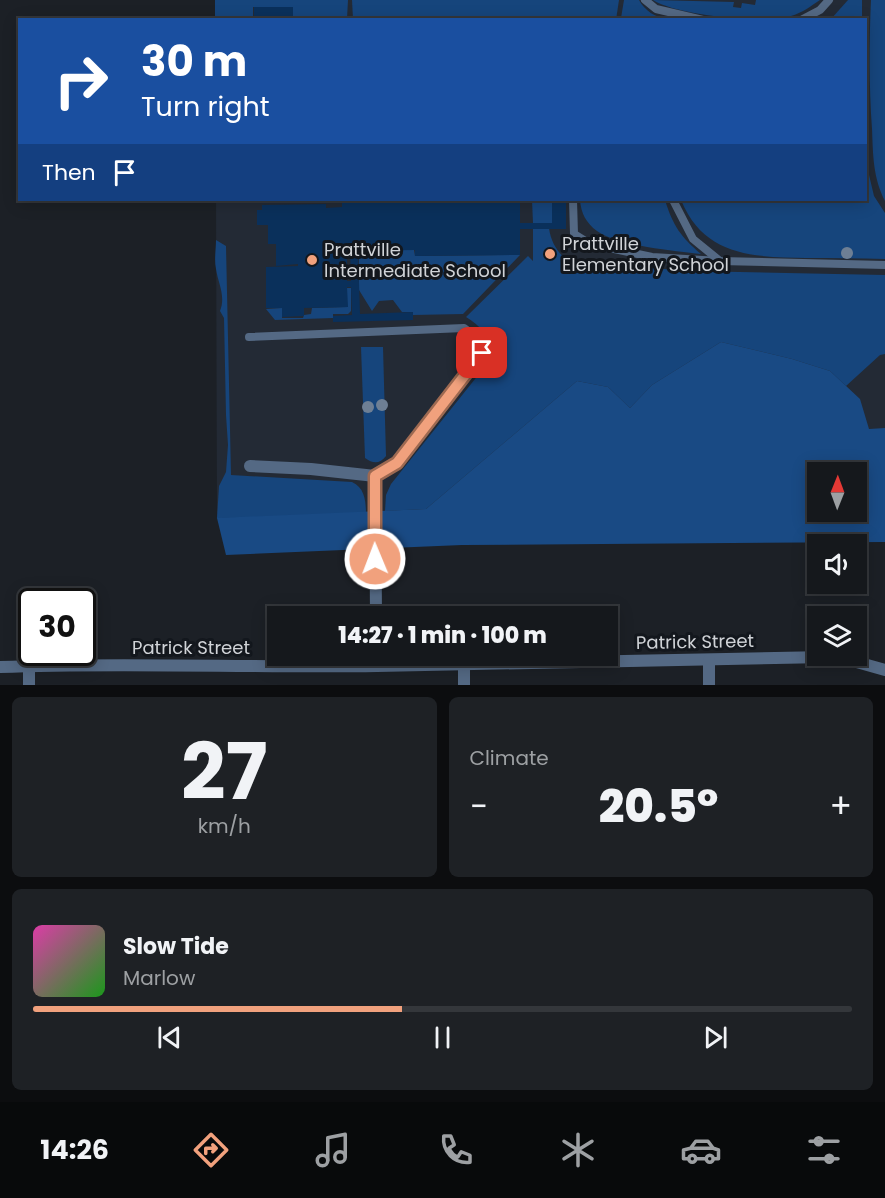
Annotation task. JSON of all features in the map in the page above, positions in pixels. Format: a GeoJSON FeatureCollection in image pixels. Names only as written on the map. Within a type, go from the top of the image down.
{"type":"FeatureCollection","features":[{"type":"Feature","properties":{"kind":"street"},"geometry":{"type":"LineString","coordinates":[[250,466],[311,469],[375,476],[397,463],[419,434]]}},
{"type":"Feature","properties":{"kind":"street"},"geometry":{"type":"LineString","coordinates":[[375,476],[376,606]]}},
{"type":"Feature","properties":{"kind":"street","name":"Patrick Street"},"geometry":{"type":"LineString","coordinates":[[618,662],[826,657],[846,659],[885,670]]}},
{"type":"Feature","properties":{"kind":"street"},"geometry":{"type":"LineString","coordinates":[[709,660],[709,685]]}},
{"type":"Feature","properties":{"kind":"street","name":"Patrick Street"},"geometry":{"type":"LineString","coordinates":[[96,664],[267,662]]}},
{"type":"Feature","properties":{"kind":"street"},"geometry":{"type":"LineString","coordinates":[[28,685],[29,666]]}},
{"type":"Feature","properties":{"kind":"street","name":"Patrick Street"},"geometry":{"type":"LineString","coordinates":[[0,667],[29,666]]}},
{"type":"Feature","properties":{"kind":"street"},"geometry":{"type":"LineString","coordinates":[[464,666],[464,685]]}},
{"type":"Feature","properties":{"kind":"lane"},"geometry":{"type":"LineString","coordinates":[[645,0],[656,9],[694,18]]}},
{"type":"Feature","properties":{"kind":"lane"},"geometry":{"type":"LineString","coordinates":[[805,18],[820,10],[829,0]]}},
{"type":"Feature","properties":{"kind":"lane"},"geometry":{"type":"LineString","coordinates":[[573,201],[574,234],[590,244],[652,257],[885,265]]}},
{"type":"Feature","properties":{"kind":"lane"},"geometry":{"type":"LineString","coordinates":[[674,201],[693,239],[720,261]]}},
{"type":"Feature","properties":{"kind":"lane"},"geometry":{"type":"LineString","coordinates":[[249,336],[464,328],[476,337],[482,353],[419,434]]}},
{"type":"Feature","properties":{"kind":"shaded area","name":"Prattville Elementary School"},"geometry":{"type":"Polygon","coordinates":[[[215,0],[885,0],[885,514],[867,514],[867,462],[807,462],[807,514],[217,518],[216,201],[867,201],[867,18],[215,18],[215,0]]]}},
{"type":"Feature","properties":{"kind":"shaded area"},"geometry":{"type":"Polygon","coordinates":[[[215,0],[348,0],[347,18],[293,18],[293,7],[253,7],[253,18],[215,18],[215,0]]]}},
{"type":"Feature","properties":{"kind":"shaded area"},"geometry":{"type":"Polygon","coordinates":[[[352,0],[619,0],[616,18],[353,18],[352,0]]]}},
{"type":"Feature","properties":{"kind":"shaded area"},"geometry":{"type":"Polygon","coordinates":[[[624,0],[639,0],[651,13],[662,18],[621,18],[624,0]]]}},
{"type":"Feature","properties":{"kind":"shaded area"},"geometry":{"type":"Polygon","coordinates":[[[653,0],[734,2],[733,7],[741,8],[742,3],[755,5],[756,0],[820,0],[803,11],[777,18],[720,17],[665,6],[653,0]]]}},
{"type":"Feature","properties":{"kind":"shaded area"},"geometry":{"type":"Polygon","coordinates":[[[848,0],[862,0],[862,18],[832,18],[848,0]]]}},
{"type":"Feature","properties":{"kind":"shaded area"},"geometry":{"type":"Polygon","coordinates":[[[871,0],[885,0],[885,201],[878,184],[873,157],[870,81],[871,0]]]}},
{"type":"Feature","properties":{"kind":"shaded area"},"geometry":{"type":"Polygon","coordinates":[[[867,166],[874,196],[885,213],[885,259],[806,258],[749,254],[716,243],[691,219],[682,201],[867,201],[867,166]]]}},
{"type":"Feature","properties":{"kind":"shaded area"},"geometry":{"type":"Polygon","coordinates":[[[532,201],[552,201],[552,223],[533,223],[532,201]]]}},
{"type":"Feature","properties":{"kind":"shaded area"},"geometry":{"type":"Polygon","coordinates":[[[580,201],[665,201],[678,230],[701,254],[647,247],[606,236],[593,228],[582,209],[580,201]]]}},
{"type":"Feature","properties":{"kind":"shaded area"},"geometry":{"type":"Polygon","coordinates":[[[549,228],[554,244],[563,257],[590,274],[595,259],[650,268],[689,271],[885,275],[885,354],[880,355],[846,386],[830,371],[792,359],[721,342],[652,385],[630,408],[608,387],[577,381],[426,509],[385,511],[386,495],[391,484],[487,364],[490,349],[487,337],[466,317],[528,256],[533,261],[533,229],[549,228]]]}},
{"type":"Feature","properties":{"kind":"shaded area"},"geometry":{"type":"Polygon","coordinates":[[[216,240],[226,246],[231,475],[352,482],[363,492],[366,517],[217,518],[219,486],[226,472],[228,445],[224,318],[220,311],[222,295],[215,266],[216,240]]]}},
{"type":"Feature","properties":{"kind":"shaded area"},"geometry":{"type":"Polygon","coordinates":[[[359,250],[414,250],[415,256],[520,255],[463,314],[413,315],[413,312],[402,312],[393,300],[379,301],[372,311],[359,290],[359,250]]]}},
{"type":"Feature","properties":{"kind":"shaded area"},"geometry":{"type":"Polygon","coordinates":[[[347,288],[351,288],[351,311],[348,314],[333,314],[333,318],[275,320],[266,309],[282,308],[282,318],[303,318],[304,315],[311,314],[312,308],[347,307],[347,288]]]}},
{"type":"Feature","properties":{"kind":"shaded area"},"geometry":{"type":"Polygon","coordinates":[[[721,342],[792,359],[830,371],[860,399],[869,429],[885,428],[885,542],[867,542],[867,534],[807,534],[807,543],[462,545],[226,555],[217,518],[426,509],[577,381],[608,387],[630,408],[652,385],[721,342]]]}},
{"type":"Feature","properties":{"kind":"shaded area"},"geometry":{"type":"Polygon","coordinates":[[[361,347],[383,347],[386,456],[376,462],[365,458],[361,347]]]}},
{"type":"Feature","properties":{"kind":"building"},"geometry":{"type":"Polygon","coordinates":[[[254,7],[293,7],[293,18],[254,18],[254,7]]]}},
{"type":"Feature","properties":{"kind":"building","name":"Prattville Intermediate School"},"geometry":{"type":"Polygon","coordinates":[[[342,201],[520,201],[520,223],[552,223],[552,201],[566,201],[566,229],[520,229],[520,255],[415,256],[415,250],[358,251],[360,314],[413,312],[413,320],[333,322],[333,316],[352,315],[351,287],[347,287],[348,307],[304,308],[304,316],[282,317],[282,308],[266,308],[266,267],[298,266],[298,264],[276,266],[276,244],[268,244],[268,225],[257,225],[257,210],[262,210],[262,205],[326,204],[326,208],[342,207],[342,201]],[[347,251],[347,281],[351,281],[350,251],[347,251]]]}},
{"type":"Feature","properties":{"kind":"place","name":"Prattville Elementary School"},"geometry":{"type":"Point","coordinates":[550,254]}},
{"type":"Feature","properties":{"kind":"place","name":"Prattville Intermediate School"},"geometry":{"type":"Point","coordinates":[312,260]}},
{"type":"Feature","properties":{"kind":"route"},"geometry":{"type":"LineString","coordinates":[[375,559],[375,476],[397,463],[482,353]]}}]}
